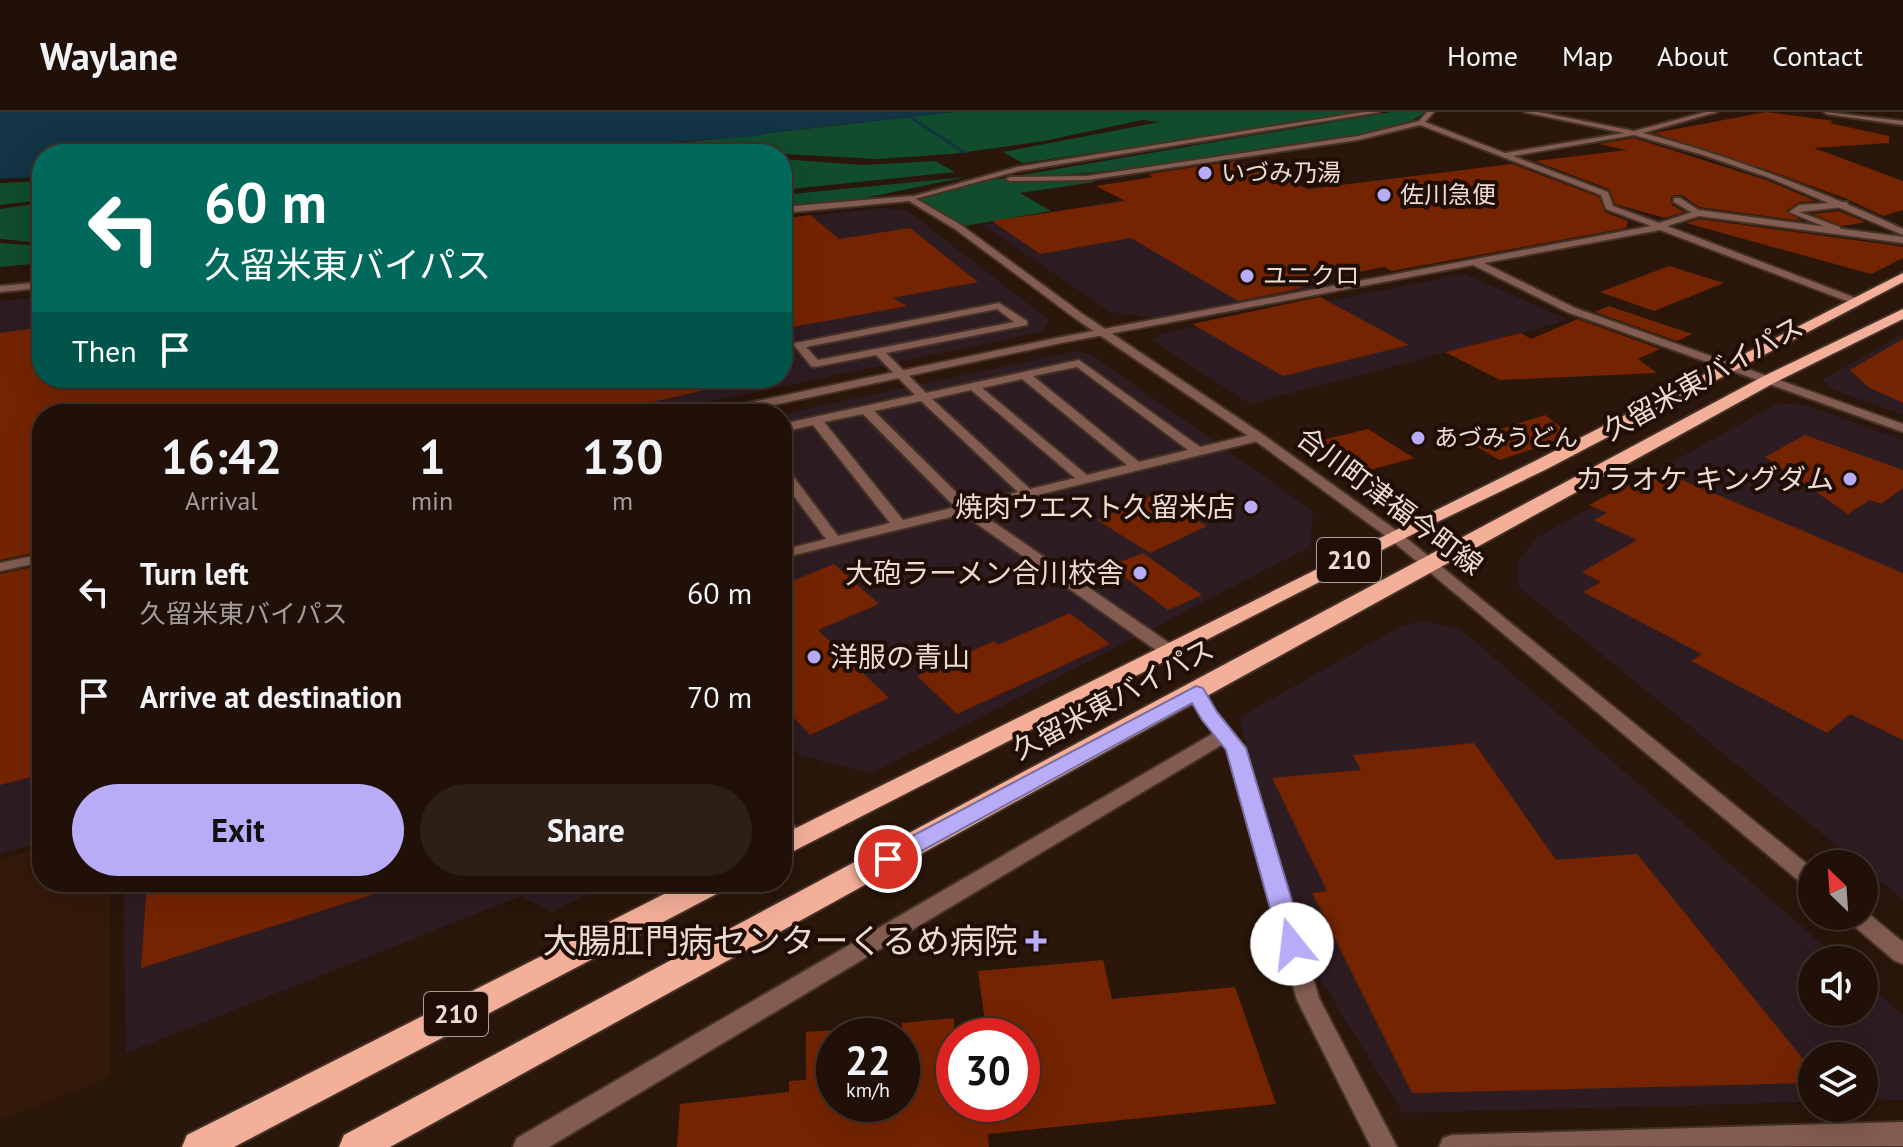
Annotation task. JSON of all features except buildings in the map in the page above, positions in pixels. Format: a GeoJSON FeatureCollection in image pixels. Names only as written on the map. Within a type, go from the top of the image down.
{"type":"FeatureCollection","features":[{"type":"Feature","properties":{"kind":"highway","name":"久留米東バイパス"},"geometry":{"type":"LineString","coordinates":[[792,834],[1169,651],[1541,465],[1903,277]]}},
{"type":"Feature","properties":{"kind":"highway","name":"久留米東バイパス"},"geometry":{"type":"LineString","coordinates":[[356,1147],[1768,380],[1903,313]]}},
{"type":"Feature","properties":{"kind":"highway","name":"210"},"geometry":{"type":"LineString","coordinates":[[199,1147],[695,892]]}},
{"type":"Feature","properties":{"kind":"street"},"geometry":{"type":"LineString","coordinates":[[792,209],[911,198],[1017,169],[1377,112]]}},
{"type":"Feature","properties":{"kind":"street"},"geometry":{"type":"LineString","coordinates":[[981,180],[1087,178],[1358,138],[1421,123],[1431,112]]}},
{"type":"Feature","properties":{"kind":"street"},"geometry":{"type":"LineString","coordinates":[[1527,112],[1636,133],[1691,149],[1844,204],[1903,232]]}},
{"type":"Feature","properties":{"kind":"street"},"geometry":{"type":"LineString","coordinates":[[1504,155],[1636,133],[1714,112]]}},
{"type":"Feature","properties":{"kind":"street"},"geometry":{"type":"LineString","coordinates":[[1827,112],[1903,120]]}},
{"type":"Feature","properties":{"kind":"street"},"geometry":{"type":"LineString","coordinates":[[1864,112],[1903,120]]}},
{"type":"Feature","properties":{"kind":"street"},"geometry":{"type":"LineString","coordinates":[[1421,123],[1605,194],[1609,207],[1656,228],[1857,302]]}},
{"type":"Feature","properties":{"kind":"street","name":"合川町津福今町線"},"geometry":{"type":"LineString","coordinates":[[911,198],[958,227],[1395,536],[1798,868]]}},
{"type":"Feature","properties":{"kind":"street"},"geometry":{"type":"LineString","coordinates":[[1677,200],[1699,213],[1903,240]]}},
{"type":"Feature","properties":{"kind":"street"},"geometry":{"type":"LineString","coordinates":[[1837,229],[1793,212],[1799,208],[1844,204]]}},
{"type":"Feature","properties":{"kind":"street"},"geometry":{"type":"LineString","coordinates":[[762,404],[1103,332],[1656,228],[1699,213]]}},
{"type":"Feature","properties":{"kind":"street"},"geometry":{"type":"LineString","coordinates":[[1476,263],[1571,310],[1903,428]]}},
{"type":"Feature","properties":{"kind":"street"},"geometry":{"type":"LineString","coordinates":[[0,289],[32,286]]}},
{"type":"Feature","properties":{"kind":"street"},"geometry":{"type":"LineString","coordinates":[[999,306],[1023,323],[878,351],[815,364],[799,345],[999,306]]}},
{"type":"Feature","properties":{"kind":"street"},"geometry":{"type":"LineString","coordinates":[[878,351],[1028,494]]}},
{"type":"Feature","properties":{"kind":"street"},"geometry":{"type":"LineString","coordinates":[[792,426],[1079,363],[1198,452]]}},
{"type":"Feature","properties":{"kind":"street"},"geometry":{"type":"LineString","coordinates":[[1024,375],[1137,467]]}},
{"type":"Feature","properties":{"kind":"street"},"geometry":{"type":"LineString","coordinates":[[973,386],[1085,480]]}},
{"type":"Feature","properties":{"kind":"street"},"geometry":{"type":"LineString","coordinates":[[866,410],[965,509],[1169,651]]}},
{"type":"Feature","properties":{"kind":"street"},"geometry":{"type":"LineString","coordinates":[[816,420],[899,525]]}},
{"type":"Feature","properties":{"kind":"street"},"geometry":{"type":"LineString","coordinates":[[792,552],[1258,437]]}},
{"type":"Feature","properties":{"kind":"street"},"geometry":{"type":"LineString","coordinates":[[792,484],[835,541]]}},
{"type":"Feature","properties":{"kind":"street"},"geometry":{"type":"LineString","coordinates":[[0,567],[32,560]]}},
{"type":"Feature","properties":{"kind":"street"},"geometry":{"type":"LineString","coordinates":[[1196,693],[1209,716],[1236,748],[1308,1000],[1384,1147]]}},
{"type":"Feature","properties":{"kind":"street"},"geometry":{"type":"LineString","coordinates":[[526,1147],[1225,735]]}},
{"type":"Feature","properties":{"kind":"street"},"geometry":{"type":"LineString","coordinates":[[1873,930],[1903,955]]}},
{"type":"Feature","properties":{"kind":"street"},"geometry":{"type":"LineString","coordinates":[[1452,1147],[1903,1134]]}},
{"type":"Feature","properties":{"kind":"shaded area"},"geometry":{"type":"Polygon","coordinates":[[[1149,195],[1326,287],[1154,318],[1111,312],[982,225],[1149,195]]]}},
{"type":"Feature","properties":{"kind":"shaded area"},"geometry":{"type":"Polygon","coordinates":[[[882,208],[908,211],[1049,320],[1042,332],[792,384],[792,218],[882,208]]]}},
{"type":"Feature","properties":{"kind":"shaded area"},"geometry":{"type":"Polygon","coordinates":[[[1465,274],[1569,320],[1250,404],[1152,340],[1159,334],[1465,274]]]}},
{"type":"Feature","properties":{"kind":"shaded area"},"geometry":{"type":"Polygon","coordinates":[[[32,298],[32,388],[774,388],[698,404],[32,404],[32,446],[0,549],[0,301],[32,298]]]}},
{"type":"Feature","properties":{"kind":"shaded area"},"geometry":{"type":"Polygon","coordinates":[[[1903,334],[1903,415],[1835,390],[1822,380],[1903,334]]]}},
{"type":"Feature","properties":{"kind":"shaded area"},"geometry":{"type":"Polygon","coordinates":[[[1076,351],[1092,355],[1313,511],[1310,547],[872,773],[800,756],[792,748],[792,412],[1076,351]]]}},
{"type":"Feature","properties":{"kind":"shaded area"},"geometry":{"type":"Polygon","coordinates":[[[1778,403],[1805,405],[1903,440],[1903,900],[1878,879],[1878,850],[1842,850],[1518,586],[1518,562],[1536,538],[1778,403]]]}},
{"type":"Feature","properties":{"kind":"shaded area"},"geometry":{"type":"Polygon","coordinates":[[[32,573],[32,845],[0,854],[0,580],[32,573]]]}},
{"type":"Feature","properties":{"kind":"shaded area"},"geometry":{"type":"Polygon","coordinates":[[[1423,621],[1461,629],[1798,923],[1798,930],[1806,930],[1824,946],[1798,946],[1798,1026],[1878,1026],[1878,993],[1903,1015],[1903,1100],[1878,1101],[1878,1042],[1798,1042],[1798,1102],[1403,1113],[1292,933],[1239,717],[1402,626],[1423,621]]]}},
{"type":"Feature","properties":{"kind":"shaded area"},"geometry":{"type":"Polygon","coordinates":[[[32,849],[32,892],[110,892],[110,1077],[0,1120],[0,860],[32,849]]]}},
{"type":"Feature","properties":{"kind":"shaded area"},"geometry":{"type":"Polygon","coordinates":[[[123,892],[591,892],[552,912],[521,896],[126,1053],[123,892]]]}},
{"type":"Feature","properties":{"kind":"green space"},"geometry":{"type":"Polygon","coordinates":[[[954,112],[1352,112],[1023,163],[1003,152],[1160,122],[1142,120],[1044,141],[952,154],[878,159],[792,155],[792,144],[640,144],[688,142],[954,112]]]}},
{"type":"Feature","properties":{"kind":"green space"},"geometry":{"type":"Polygon","coordinates":[[[1391,112],[1425,112],[1393,129],[1351,139],[1140,167],[1008,178],[1087,178],[1095,182],[1020,193],[1051,211],[958,227],[911,198],[981,180],[1391,112]]]}},
{"type":"Feature","properties":{"kind":"green space"},"geometry":{"type":"Polygon","coordinates":[[[792,160],[862,165],[935,161],[955,172],[792,189],[792,160]]]}},
{"type":"Feature","properties":{"kind":"green space"},"geometry":{"type":"Polygon","coordinates":[[[966,177],[860,199],[792,206],[792,194],[966,177]]]}},
{"type":"Feature","properties":{"kind":"green space"},"geometry":{"type":"Polygon","coordinates":[[[32,181],[32,201],[0,205],[0,183],[32,181]]]}},
{"type":"Feature","properties":{"kind":"green space"},"geometry":{"type":"Polygon","coordinates":[[[32,204],[32,242],[0,239],[0,209],[32,204]]]}},
{"type":"Feature","properties":{"kind":"green space"},"geometry":{"type":"Polygon","coordinates":[[[0,243],[32,245],[32,264],[0,267],[0,243]]]}},
{"type":"Feature","properties":{"kind":"water"},"geometry":{"type":"Polygon","coordinates":[[[0,112],[954,112],[758,136],[632,144],[32,144],[32,177],[0,179],[0,112]]]}},
{"type":"Feature","properties":{"kind":"waterway"},"geometry":{"type":"LineString","coordinates":[[902,112],[966,153]]}},
{"type":"Feature","properties":{"kind":"place","name":"いづみ乃湯"},"geometry":{"type":"Point","coordinates":[1205,173]}},
{"type":"Feature","properties":{"kind":"place","name":"佐川急便"},"geometry":{"type":"Point","coordinates":[1384,195]}},
{"type":"Feature","properties":{"kind":"place","name":"ユニクロ"},"geometry":{"type":"Point","coordinates":[1247,276]}},
{"type":"Feature","properties":{"kind":"place","name":"あづみうどん"},"geometry":{"type":"Point","coordinates":[1418,438]}},
{"type":"Feature","properties":{"kind":"place","name":"カラオケ キングダム"},"geometry":{"type":"Point","coordinates":[1850,479]}},
{"type":"Feature","properties":{"kind":"place","name":"焼肉ウエスト久留米店"},"geometry":{"type":"Point","coordinates":[1251,507]}},
{"type":"Feature","properties":{"kind":"place","name":"大砲ラーメン合川校舎"},"geometry":{"type":"Point","coordinates":[1140,573]}},
{"type":"Feature","properties":{"kind":"place","name":"洋服の青山"},"geometry":{"type":"Point","coordinates":[814,657]}},
{"type":"Feature","properties":{"kind":"place","name":"大腸肛門病センターくるめ病院"},"geometry":{"type":"Point","coordinates":[1036,941]}},
{"type":"Feature","properties":{"kind":"route"},"geometry":{"type":"LineString","coordinates":[[888,859],[1196,693],[1209,716],[1236,748],[1292,944]]}}]}
